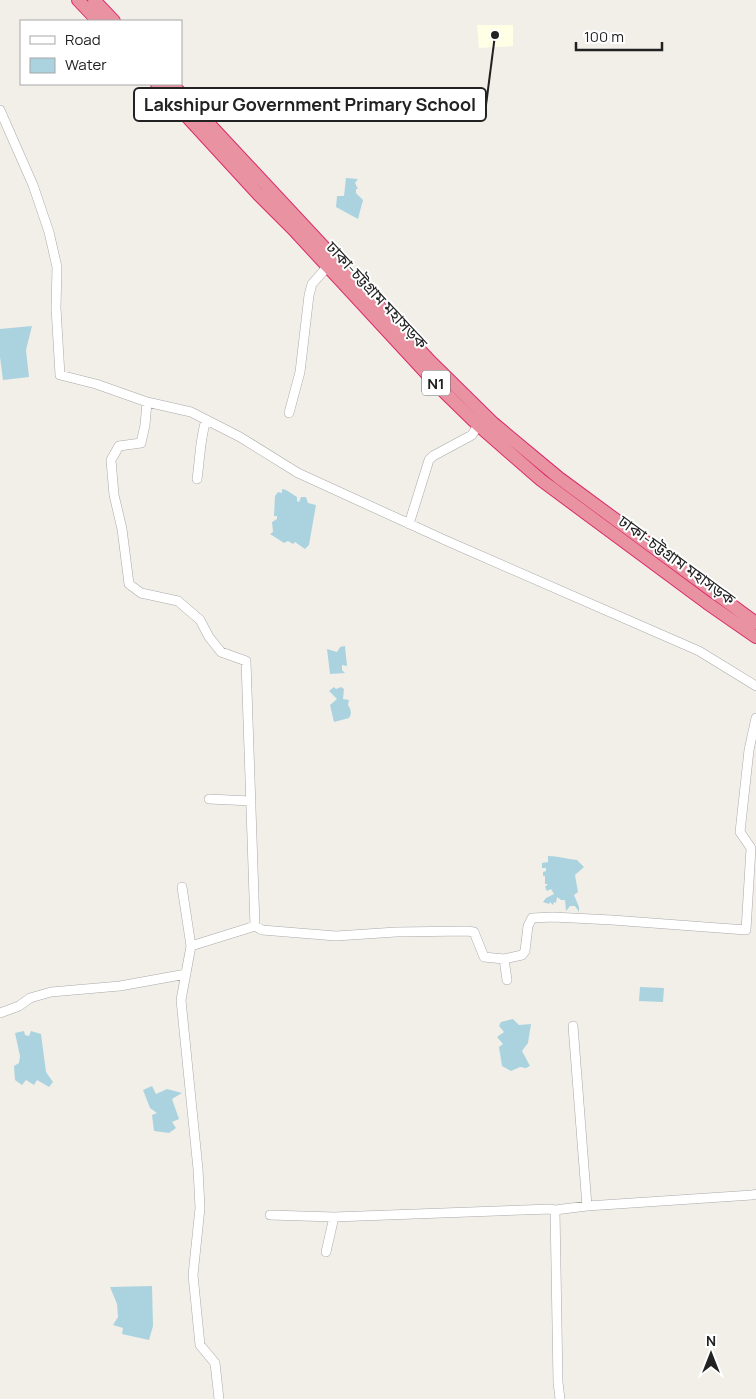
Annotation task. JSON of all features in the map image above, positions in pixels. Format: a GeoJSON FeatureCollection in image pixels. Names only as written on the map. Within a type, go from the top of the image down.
{"type":"FeatureCollection","features":[{"type":"Feature","properties":{"kind":"highway"},"geometry":{"type":"LineString","coordinates":[[78,0],[97,20]]}},
{"type":"Feature","properties":{"kind":"highway"},"geometry":{"type":"LineString","coordinates":[[94,0],[113,20]]}},
{"type":"Feature","properties":{"kind":"highway","name":"ঢাকা-চট্টগ্রাম মহাসড়ক"},"geometry":{"type":"LineString","coordinates":[[158,85],[258,194],[478,426],[548,486],[756,637]]}},
{"type":"Feature","properties":{"kind":"highway","name":"ঢাকা-চট্টগ্রাম মহাসড়ক"},"geometry":{"type":"LineString","coordinates":[[173,85],[430,361],[493,423],[559,478],[756,623]]}},
{"type":"Feature","properties":{"kind":"street"},"geometry":{"type":"LineString","coordinates":[[0,112],[20,153],[49,232],[57,266],[56,308],[60,375],[96,384],[147,402],[191,412],[240,437],[298,473],[409,524],[699,650],[756,686]]}},
{"type":"Feature","properties":{"kind":"street"},"geometry":{"type":"LineString","coordinates":[[289,413],[300,372],[309,295],[312,284],[328,266]]}},
{"type":"Feature","properties":{"kind":"street"},"geometry":{"type":"LineString","coordinates":[[147,402],[141,444],[118,446],[111,460],[114,496],[122,529],[129,584],[141,593],[178,601],[200,620],[220,652],[246,661],[255,926]]}},
{"type":"Feature","properties":{"kind":"street"},"geometry":{"type":"LineString","coordinates":[[197,479],[203,427],[206,420]]}},
{"type":"Feature","properties":{"kind":"street"},"geometry":{"type":"LineString","coordinates":[[409,524],[429,460],[433,456],[472,436],[478,426]]}},
{"type":"Feature","properties":{"kind":"street"},"geometry":{"type":"LineString","coordinates":[[191,946],[255,926],[262,930],[336,936],[396,932],[467,931],[474,932],[484,956],[504,959],[522,955],[526,951],[528,926],[532,918],[700,925],[746,930],[751,848],[740,832],[756,718]]}},
{"type":"Feature","properties":{"kind":"street"},"geometry":{"type":"LineString","coordinates":[[210,799],[251,801]]}},
{"type":"Feature","properties":{"kind":"street"},"geometry":{"type":"LineString","coordinates":[[182,887],[191,946],[181,1000],[198,1169],[200,1208],[194,1275],[200,1345],[215,1363],[220,1399]]}},
{"type":"Feature","properties":{"kind":"street"},"geometry":{"type":"LineString","coordinates":[[504,959],[507,980]]}},
{"type":"Feature","properties":{"kind":"street"},"geometry":{"type":"LineString","coordinates":[[0,1013],[19,1006],[30,998],[51,992],[120,986],[186,974]]}},
{"type":"Feature","properties":{"kind":"street"},"geometry":{"type":"LineString","coordinates":[[573,1026],[587,1206]]}},
{"type":"Feature","properties":{"kind":"street"},"geometry":{"type":"LineString","coordinates":[[270,1215],[334,1216],[555,1210],[756,1194]]}},
{"type":"Feature","properties":{"kind":"street"},"geometry":{"type":"LineString","coordinates":[[555,1210],[558,1382],[560,1399]]}},
{"type":"Feature","properties":{"kind":"street"},"geometry":{"type":"LineString","coordinates":[[326,1252],[334,1216]]}},
{"type":"Feature","properties":{"kind":"shaded area"},"geometry":{"type":"Polygon","coordinates":[[[477,25],[513,25],[513,46],[479,48],[477,25]]]}},
{"type":"Feature","properties":{"kind":"water"},"geometry":{"type":"Polygon","coordinates":[[[346,178],[358,179],[355,183],[358,189],[356,189],[356,193],[363,200],[358,219],[336,207],[337,196],[344,196],[346,178]]]}},
{"type":"Feature","properties":{"kind":"water"},"geometry":{"type":"Polygon","coordinates":[[[32,326],[26,350],[29,377],[3,380],[0,357],[0,329],[32,326]]]}},
{"type":"Feature","properties":{"kind":"water"},"geometry":{"type":"Polygon","coordinates":[[[282,489],[297,497],[299,502],[301,497],[306,497],[308,503],[316,505],[309,545],[305,549],[295,542],[293,544],[288,541],[284,543],[270,534],[273,532],[272,522],[277,519],[277,516],[274,516],[275,496],[278,492],[282,493],[282,489]]]}},
{"type":"Feature","properties":{"kind":"water"},"geometry":{"type":"Polygon","coordinates":[[[345,646],[347,666],[342,665],[342,670],[345,673],[330,674],[327,649],[337,652],[340,647],[345,646]]]}},
{"type":"Feature","properties":{"kind":"water"},"geometry":{"type":"Polygon","coordinates":[[[334,687],[336,689],[341,687],[344,689],[343,699],[349,700],[348,705],[351,713],[349,718],[334,722],[330,705],[337,699],[329,691],[334,687]]]}},
{"type":"Feature","properties":{"kind":"water"},"geometry":{"type":"Polygon","coordinates":[[[548,856],[577,860],[584,867],[575,875],[578,892],[574,895],[579,912],[575,906],[570,906],[566,911],[565,900],[557,897],[556,903],[554,902],[553,905],[550,902],[549,904],[543,902],[554,894],[551,889],[547,891],[545,887],[548,884],[545,884],[545,876],[543,876],[546,868],[542,868],[542,863],[548,862],[548,856]]]}},
{"type":"Feature","properties":{"kind":"water"},"geometry":{"type":"Polygon","coordinates":[[[640,987],[664,988],[663,1002],[639,1001],[640,987]]]}},
{"type":"Feature","properties":{"kind":"water"},"geometry":{"type":"Polygon","coordinates":[[[513,1019],[519,1025],[531,1024],[528,1043],[522,1051],[530,1066],[526,1068],[520,1067],[511,1071],[502,1066],[499,1047],[503,1044],[497,1037],[504,1032],[499,1026],[501,1022],[513,1019]]]}},
{"type":"Feature","properties":{"kind":"water"},"geometry":{"type":"Polygon","coordinates":[[[24,1031],[25,1035],[29,1036],[31,1031],[41,1034],[46,1072],[53,1082],[49,1087],[37,1080],[34,1085],[26,1080],[22,1085],[15,1080],[14,1066],[19,1063],[20,1056],[15,1033],[24,1031]]]}},
{"type":"Feature","properties":{"kind":"water"},"geometry":{"type":"Polygon","coordinates":[[[152,1086],[156,1094],[167,1089],[182,1093],[172,1099],[179,1119],[172,1122],[176,1128],[169,1133],[154,1131],[152,1115],[157,1113],[150,1108],[143,1090],[152,1086]]]}},
{"type":"Feature","properties":{"kind":"water"},"geometry":{"type":"Polygon","coordinates":[[[152,1286],[153,1326],[149,1340],[122,1334],[123,1328],[113,1325],[118,1317],[117,1304],[110,1287],[152,1286]]]}},
{"type":"Feature","properties":{"kind":"place","name":"Lakshipur Government Primary School"},"geometry":{"type":"Point","coordinates":[495,35]}}]}
